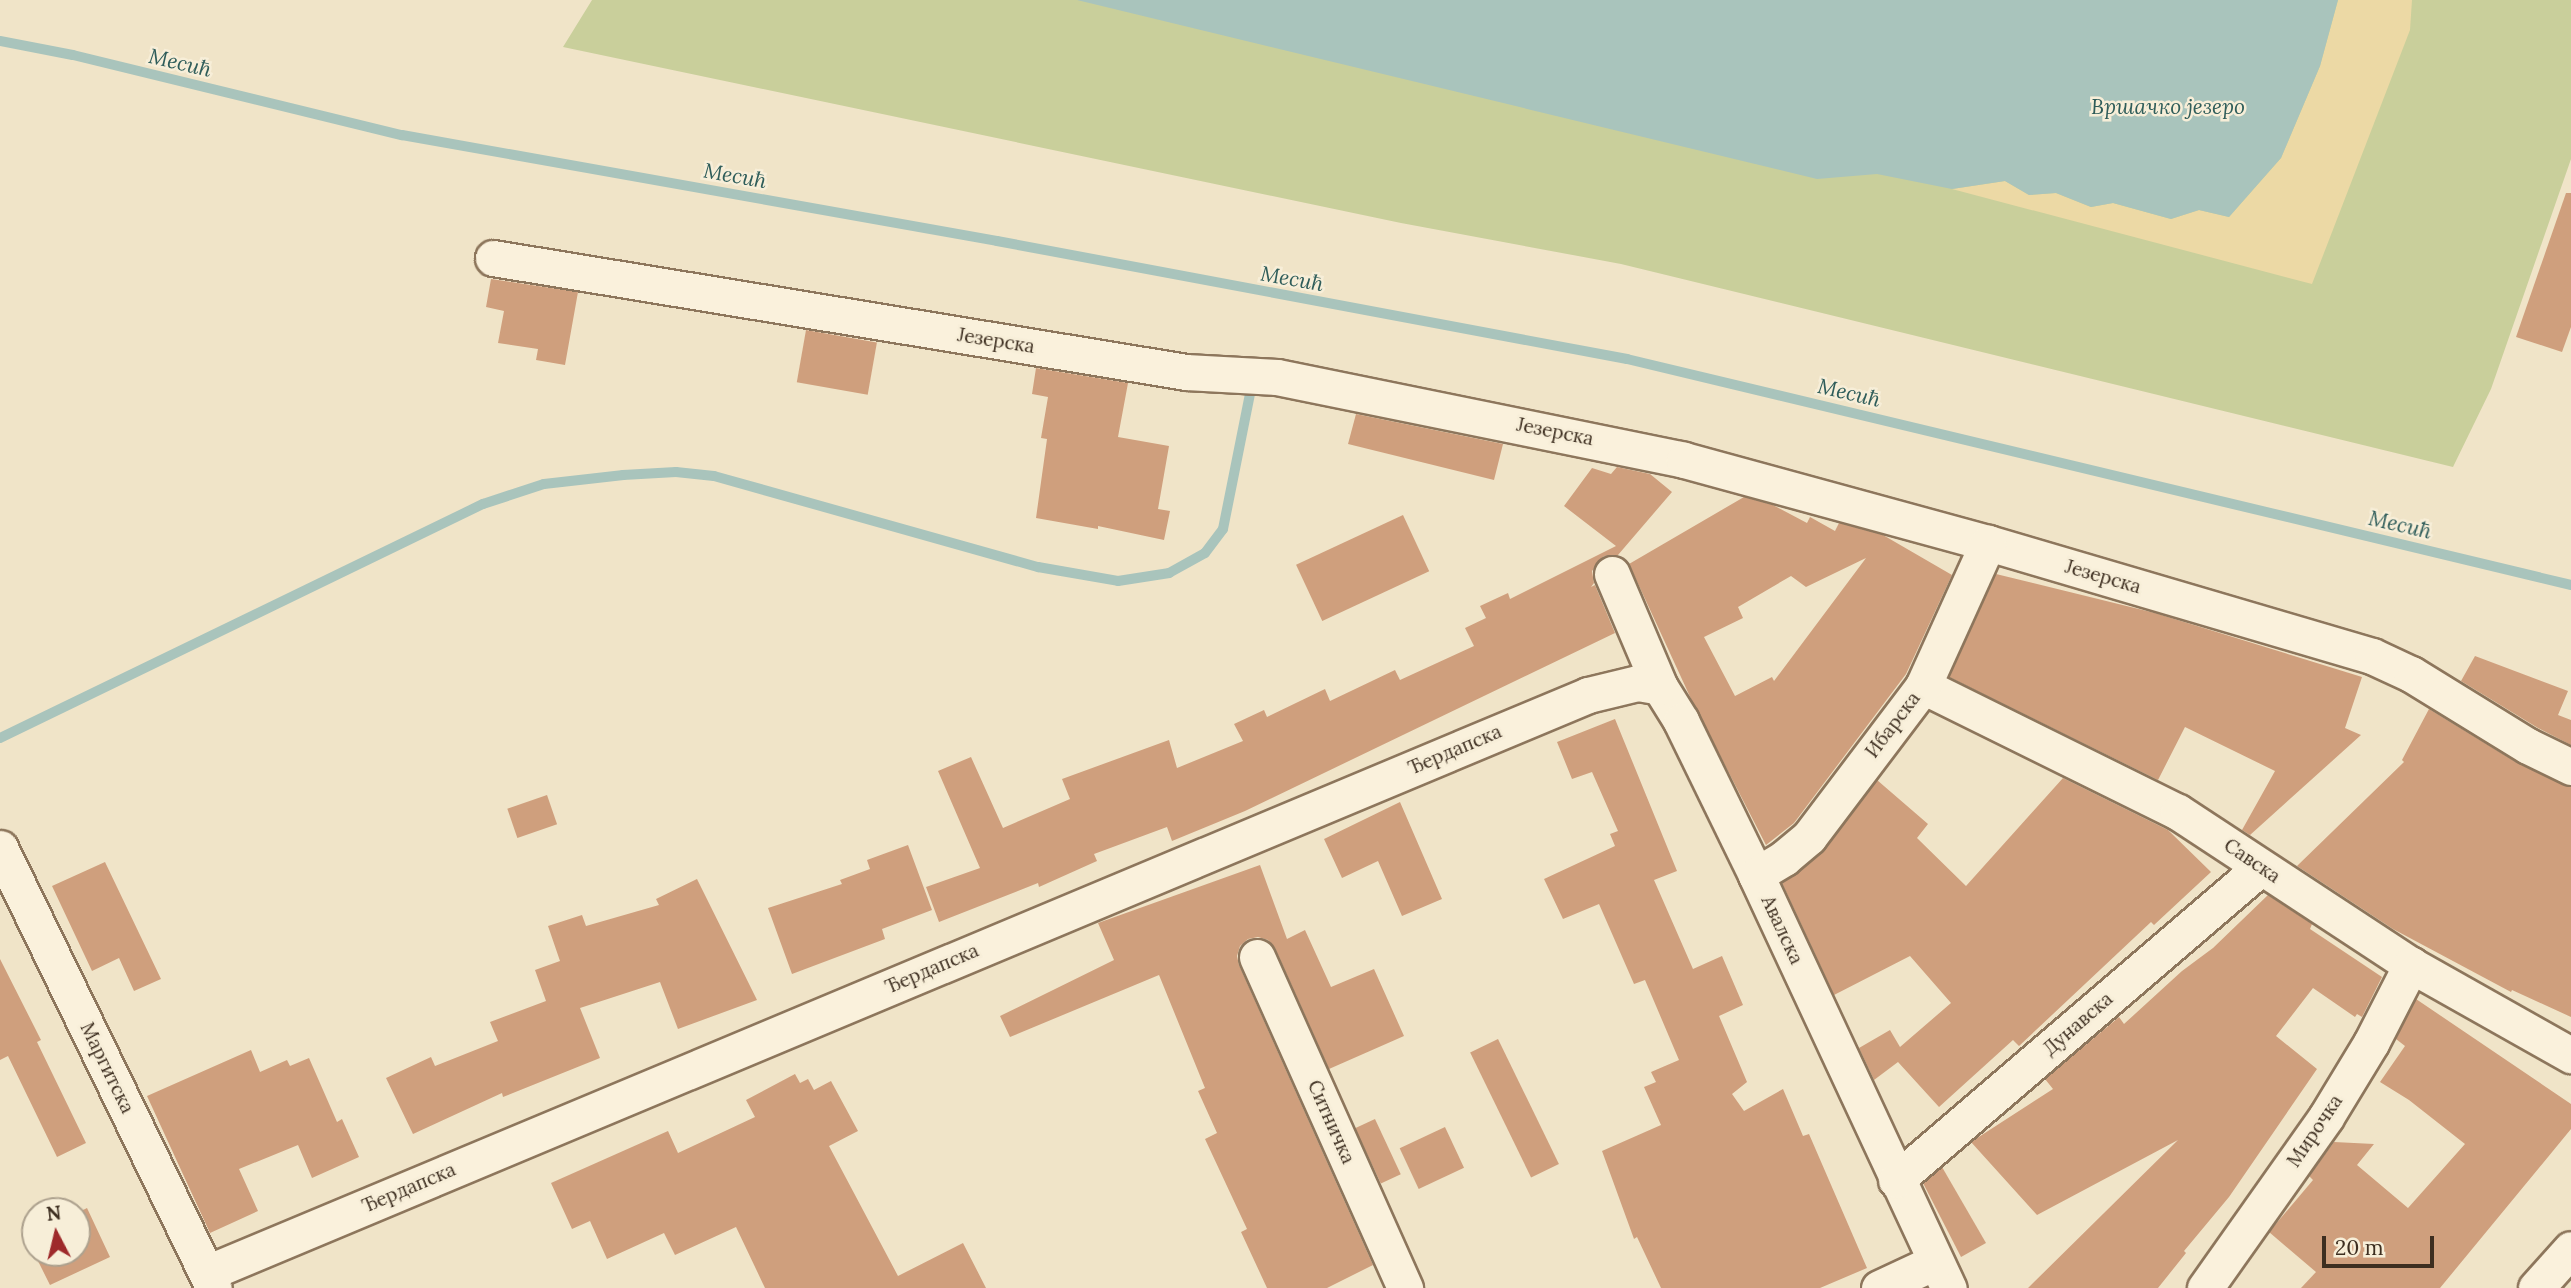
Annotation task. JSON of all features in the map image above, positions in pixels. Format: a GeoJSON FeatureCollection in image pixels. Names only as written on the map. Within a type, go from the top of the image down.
{"type":"FeatureCollection","features":[{"type":"Feature","properties":{"kind":"street","name":"Језерска"},"geometry":{"type":"LineString","coordinates":[[494,258],[1186,372],[1277,377],[1685,460],[1987,543],[2372,656],[2411,674],[2528,746],[2571,767]]}},
{"type":"Feature","properties":{"kind":"street","name":"Ибарска"},"geometry":{"type":"LineString","coordinates":[[1756,875],[1784,859],[1809,836],[1923,686],[1987,543]]}},
{"type":"Feature","properties":{"kind":"street","name":"Авалска"},"geometry":{"type":"LineString","coordinates":[[1612,574],[1661,687],[1681,721],[1756,875],[1942,1275]]}},
{"type":"Feature","properties":{"kind":"street","name":"Ђердапска"},"geometry":{"type":"LineString","coordinates":[[211,1280],[1588,695],[1638,683],[1661,687]]}},
{"type":"Feature","properties":{"kind":"street","name":"Савска"},"geometry":{"type":"LineString","coordinates":[[1923,686],[2146,794],[2207,830],[2260,868],[2411,965],[2571,1055]]}},
{"type":"Feature","properties":{"kind":"street","name":"Маргитска"},"geometry":{"type":"LineString","coordinates":[[0,848],[211,1280]]}},
{"type":"Feature","properties":{"kind":"street","name":"Дунавска"},"geometry":{"type":"LineString","coordinates":[[1896,1180],[2260,868]]}},
{"type":"Feature","properties":{"kind":"street","name":"Ситничка"},"geometry":{"type":"LineString","coordinates":[[1257,957],[1405,1288]]}},
{"type":"Feature","properties":{"kind":"street","name":"Мирочка"},"geometry":{"type":"LineString","coordinates":[[2205,1288],[2326,1117],[2371,1043],[2411,965]]}},
{"type":"Feature","properties":{"kind":"street"},"geometry":{"type":"LineString","coordinates":[[2536,1288],[2571,1249]]}},
{"type":"Feature","properties":{"kind":"street"},"geometry":{"type":"LineString","coordinates":[[1879,1288],[1942,1275]]}},
{"type":"Feature","properties":{"kind":"green space"},"geometry":{"type":"Polygon","coordinates":[[[592,0],[2571,0],[2571,159],[2491,389],[2453,467],[1621,264],[1401,223],[563,47],[592,0]]]}},
{"type":"Feature","properties":{"kind":"sand"},"geometry":{"type":"Polygon","coordinates":[[[2338,0],[2412,0],[2410,30],[2312,284],[1952,189],[2005,181],[2029,195],[2056,193],[2091,207],[2113,203],[2171,219],[2199,210],[2229,217],[2281,158],[2320,66],[2338,0]]]}},
{"type":"Feature","properties":{"kind":"water","name":"Вршачко језеро"},"geometry":{"type":"Polygon","coordinates":[[[1077,0],[2338,0],[2320,66],[2281,158],[2229,217],[2199,210],[2171,219],[2113,203],[2091,207],[2056,193],[2029,195],[2005,181],[1952,189],[1877,174],[1817,179],[1077,0]]]}},
{"type":"Feature","properties":{"kind":"building"},"geometry":{"type":"Polygon","coordinates":[[[2566,193],[2571,193],[2571,327],[2562,352],[2516,337],[2566,193]]]}},
{"type":"Feature","properties":{"kind":"building"},"geometry":{"type":"Polygon","coordinates":[[[491,279],[578,292],[565,365],[536,360],[538,349],[498,343],[504,311],[486,307],[491,279]]]}},
{"type":"Feature","properties":{"kind":"building"},"geometry":{"type":"Polygon","coordinates":[[[806,330],[877,343],[868,395],[797,382],[806,330]]]}},
{"type":"Feature","properties":{"kind":"building"},"geometry":{"type":"Polygon","coordinates":[[[1036,368],[1128,383],[1118,437],[1169,446],[1158,509],[1170,511],[1164,540],[1098,526],[1098,529],[1036,518],[1047,439],[1041,438],[1048,397],[1032,394],[1036,368]]]}},
{"type":"Feature","properties":{"kind":"building"},"geometry":{"type":"Polygon","coordinates":[[[1356,414],[1503,444],[1494,480],[1348,444],[1356,414]]]}},
{"type":"Feature","properties":{"kind":"building"},"geometry":{"type":"Polygon","coordinates":[[[1617,467],[1650,474],[1672,492],[1618,555],[1604,556],[1592,571],[1594,583],[1591,587],[1595,585],[1615,633],[1245,811],[1172,841],[1167,827],[1094,854],[1097,861],[1039,887],[1038,883],[939,922],[926,887],[980,868],[938,771],[971,757],[1003,828],[1070,799],[1062,779],[1169,740],[1177,768],[1243,741],[1234,724],[1264,710],[1267,717],[1325,689],[1330,701],[1395,670],[1400,680],[1474,646],[1465,628],[1486,618],[1480,606],[1508,593],[1510,599],[1616,546],[1564,506],[1592,468],[1611,474],[1617,467]]]}},
{"type":"Feature","properties":{"kind":"building"},"geometry":{"type":"Polygon","coordinates":[[[1744,497],[1773,505],[1807,523],[1810,517],[1835,531],[1839,523],[1883,535],[1952,575],[1906,674],[1794,823],[1766,845],[1692,701],[1629,564],[1744,497]],[[1866,558],[1806,587],[1791,576],[1738,607],[1743,618],[1704,637],[1735,696],[1772,677],[1774,681],[1866,558]]]}},
{"type":"Feature","properties":{"kind":"building"},"geometry":{"type":"Polygon","coordinates":[[[1403,515],[1429,571],[1322,621],[1296,565],[1403,515]]]}},
{"type":"Feature","properties":{"kind":"building"},"geometry":{"type":"Polygon","coordinates":[[[1996,574],[2155,613],[2362,677],[2345,728],[2361,735],[2250,835],[2242,830],[2275,771],[2185,727],[2158,780],[1949,677],[1996,574]]]}},
{"type":"Feature","properties":{"kind":"building"},"geometry":{"type":"Polygon","coordinates":[[[2475,656],[2568,691],[2558,715],[2571,720],[2571,745],[2461,681],[2475,656]]]}},
{"type":"Feature","properties":{"kind":"building"},"geometry":{"type":"Polygon","coordinates":[[[2429,709],[2519,764],[2571,787],[2571,1017],[2512,990],[2511,992],[2393,929],[2297,866],[2404,762],[2402,760],[2429,709]]]}},
{"type":"Feature","properties":{"kind":"building"},"geometry":{"type":"Polygon","coordinates":[[[1615,719],[1677,871],[1654,880],[1693,969],[1722,956],[1743,1005],[1719,1016],[1747,1082],[1732,1094],[1744,1111],[1783,1089],[1803,1136],[1809,1134],[1867,1268],[1820,1288],[1661,1288],[1637,1237],[1634,1239],[1602,1151],[1661,1125],[1644,1087],[1656,1082],[1651,1072],[1679,1060],[1645,980],[1634,984],[1599,904],[1563,919],[1544,879],[1615,846],[1610,834],[1618,831],[1592,772],[1572,779],[1557,742],[1615,719]]]}},
{"type":"Feature","properties":{"kind":"building"},"geometry":{"type":"Polygon","coordinates":[[[2063,778],[2168,830],[2211,872],[2154,925],[2151,922],[2019,1046],[2013,1040],[1939,1107],[1898,1062],[1874,1080],[1859,1048],[1890,1030],[1900,1047],[1951,1003],[1910,956],[1834,995],[1782,883],[1825,849],[1877,780],[1928,824],[1917,838],[1966,886],[2063,778]]]}},
{"type":"Feature","properties":{"kind":"building"},"geometry":{"type":"Polygon","coordinates":[[[547,795],[557,824],[517,838],[507,809],[547,795]]]}},
{"type":"Feature","properties":{"kind":"building"},"geometry":{"type":"Polygon","coordinates":[[[1400,802],[1442,899],[1402,916],[1378,861],[1342,878],[1324,839],[1400,802]]]}},
{"type":"Feature","properties":{"kind":"building"},"geometry":{"type":"Polygon","coordinates":[[[908,845],[932,910],[882,929],[885,939],[792,974],[768,908],[842,884],[840,880],[870,869],[867,860],[908,845]]]}},
{"type":"Feature","properties":{"kind":"building"},"geometry":{"type":"Polygon","coordinates":[[[105,862],[161,979],[134,991],[119,958],[92,971],[52,886],[105,862]]]}},
{"type":"Feature","properties":{"kind":"building"},"geometry":{"type":"Polygon","coordinates":[[[1260,865],[1287,939],[1305,930],[1331,987],[1374,969],[1404,1036],[1329,1069],[1275,948],[1268,940],[1258,937],[1248,939],[1240,946],[1237,956],[1239,965],[1373,1265],[1327,1288],[1267,1288],[1241,1232],[1247,1229],[1205,1139],[1217,1133],[1198,1091],[1205,1088],[1159,975],[1010,1037],[1000,1016],[1114,960],[1098,923],[1260,865]]]}},
{"type":"Feature","properties":{"kind":"building"},"geometry":{"type":"Polygon","coordinates":[[[697,879],[757,1000],[678,1029],[660,982],[580,1008],[600,1058],[503,1097],[502,1093],[413,1134],[386,1078],[431,1057],[435,1066],[498,1041],[490,1022],[546,1001],[535,970],[560,961],[548,926],[582,915],[586,926],[659,905],[656,899],[697,879]]]}},
{"type":"Feature","properties":{"kind":"building"},"geometry":{"type":"Polygon","coordinates":[[[2268,895],[2312,924],[2310,929],[2382,977],[2362,1017],[2357,1014],[2355,1017],[2313,988],[2276,1036],[2317,1069],[2229,1197],[2184,1251],[2186,1253],[2158,1288],[2028,1288],[2178,1140],[2037,1215],[1971,1142],[2053,1089],[2045,1079],[2119,1017],[2124,1024],[2182,971],[2213,948],[2268,895]]]}},
{"type":"Feature","properties":{"kind":"building"},"geometry":{"type":"Polygon","coordinates":[[[0,959],[41,1040],[37,1042],[86,1143],[57,1157],[8,1056],[0,1060],[0,959]]]}},
{"type":"Feature","properties":{"kind":"building"},"geometry":{"type":"Polygon","coordinates":[[[2416,999],[2571,1104],[2571,1129],[2440,1288],[2301,1288],[2316,1272],[2269,1232],[2313,1180],[2309,1176],[2334,1142],[2374,1144],[2357,1165],[2408,1208],[2465,1144],[2409,1100],[2380,1082],[2405,1046],[2396,1039],[2416,999]]]}},
{"type":"Feature","properties":{"kind":"building"},"geometry":{"type":"Polygon","coordinates":[[[1498,1039],[1559,1164],[1531,1178],[1470,1053],[1498,1039]]]}},
{"type":"Feature","properties":{"kind":"building"},"geometry":{"type":"Polygon","coordinates":[[[251,1050],[260,1072],[287,1060],[290,1066],[309,1058],[337,1122],[342,1119],[359,1157],[312,1178],[298,1145],[239,1169],[258,1211],[210,1233],[147,1096],[251,1050]]]}},
{"type":"Feature","properties":{"kind":"building"},"geometry":{"type":"Polygon","coordinates":[[[795,1074],[800,1083],[808,1079],[814,1090],[831,1081],[858,1131],[829,1146],[898,1276],[963,1243],[986,1288],[765,1288],[736,1227],[675,1255],[664,1233],[607,1259],[590,1221],[572,1229],[551,1183],[668,1131],[678,1153],[755,1117],[746,1100],[795,1074]]]}},
{"type":"Feature","properties":{"kind":"building"},"geometry":{"type":"Polygon","coordinates":[[[1375,1119],[1401,1174],[1381,1184],[1355,1128],[1375,1119]]]}},
{"type":"Feature","properties":{"kind":"building"},"geometry":{"type":"Polygon","coordinates":[[[1445,1127],[1464,1168],[1419,1189],[1400,1148],[1445,1127]]]}},
{"type":"Feature","properties":{"kind":"building"},"geometry":{"type":"Polygon","coordinates":[[[1942,1167],[1986,1243],[1961,1257],[1923,1183],[1942,1167]]]}},
{"type":"Feature","properties":{"kind":"building"},"geometry":{"type":"Polygon","coordinates":[[[91,1217],[110,1257],[91,1266],[91,1217]]]}},
{"type":"Feature","properties":{"kind":"building"},"geometry":{"type":"Polygon","coordinates":[[[41,1267],[89,1267],[50,1285],[41,1267]]]}},
{"type":"Feature","properties":{"kind":"waterway","name":"Месић"},"geometry":{"type":"LineString","coordinates":[[0,41],[73,55],[402,135],[997,241],[1627,359],[2571,585]]}},
{"type":"Feature","properties":{"kind":"waterway"},"geometry":{"type":"LineString","coordinates":[[0,738],[483,504],[544,484],[676,472],[714,476],[1038,567],[1118,581],[1169,573],[1205,553],[1223,529],[1251,389]]}}]}
